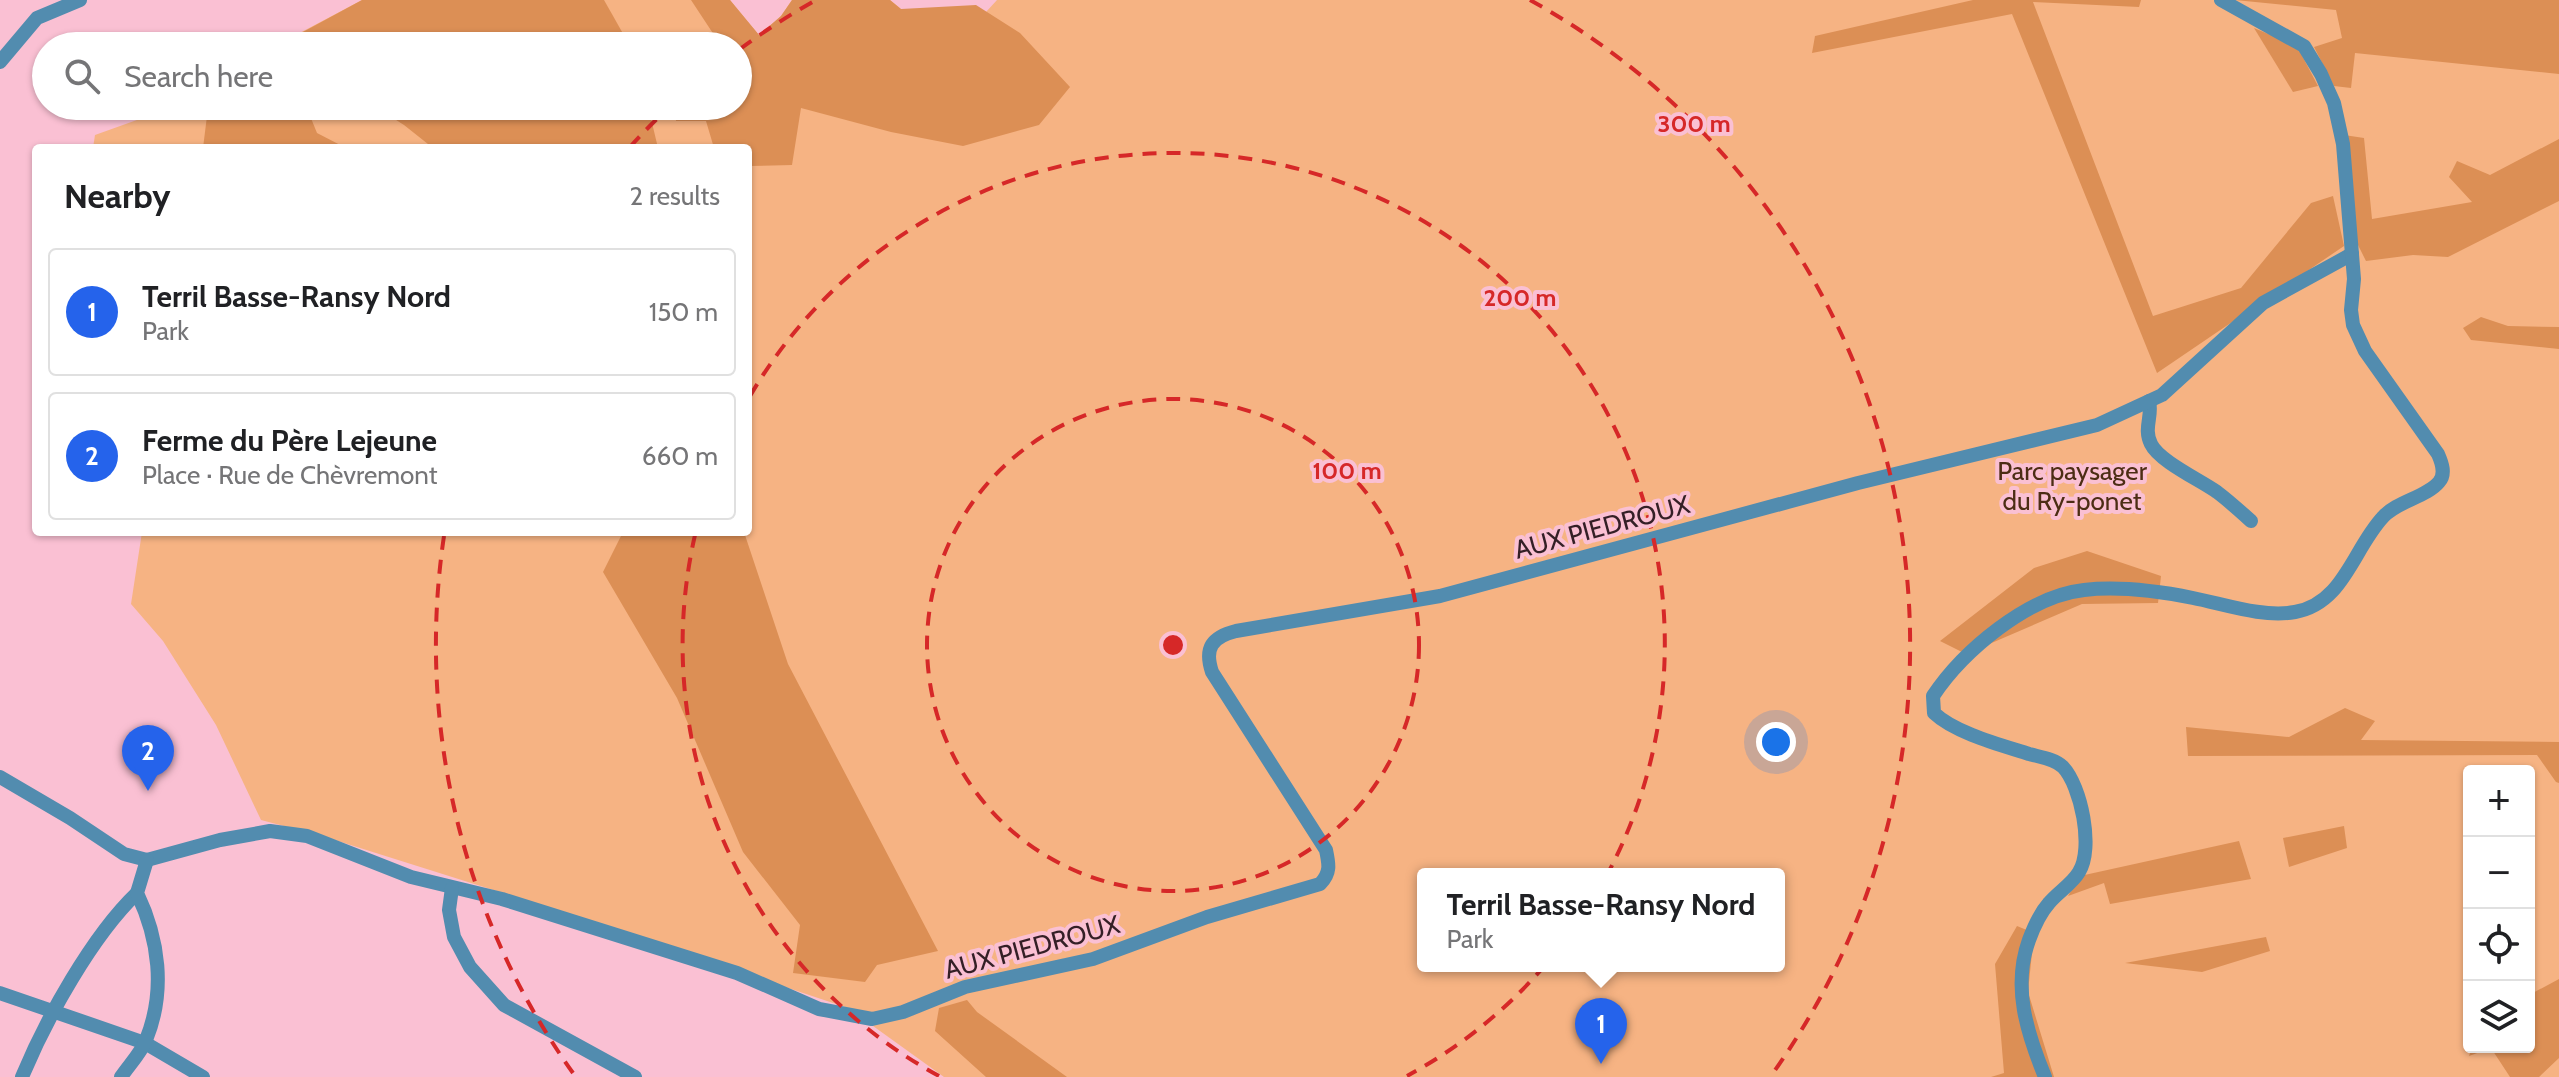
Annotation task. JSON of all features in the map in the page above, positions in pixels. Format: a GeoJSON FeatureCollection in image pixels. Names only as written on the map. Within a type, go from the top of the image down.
{"type":"FeatureCollection","features":[{"type":"Feature","properties":{"kind":"street"},"geometry":{"type":"LineString","coordinates":[[0,62],[37,18],[80,0]]}},
{"type":"Feature","properties":{"kind":"street"},"geometry":{"type":"LineString","coordinates":[[2045,1077],[2024,1013],[2020,980],[2029,940],[2047,905],[2080,871],[2085,831],[2079,800],[2071,776],[2059,763],[1999,745],[1943,721],[1934,713],[1933,696],[1963,659],[2002,627],[2044,602],[2081,590],[2127,589],[2166,593],[2268,612],[2293,613],[2312,607],[2329,595],[2344,578],[2381,518],[2435,486],[2443,472],[2438,454],[2365,351],[2353,325],[2352,254],[2343,144],[2334,103],[2321,74],[2304,46],[2221,0]]}},
{"type":"Feature","properties":{"kind":"street","name":"AUX PIEDROUX"},"geometry":{"type":"LineString","coordinates":[[452,888],[502,899],[737,973],[819,1009],[872,1019],[903,1012],[965,987],[1093,959],[1207,917],[1320,884],[1329,869],[1326,850],[1212,672],[1209,646],[1217,638],[1236,631],[1440,596],[1858,483],[2097,425],[2162,395],[2263,303],[2352,254]]}},
{"type":"Feature","properties":{"kind":"street"},"geometry":{"type":"LineString","coordinates":[[2149,401],[2151,410],[2146,430],[2151,445],[2161,458],[2187,471],[2251,521]]}},
{"type":"Feature","properties":{"kind":"street"},"geometry":{"type":"LineString","coordinates":[[0,777],[124,854],[147,860],[220,840],[270,831],[307,836],[411,877],[452,888],[449,910],[454,937],[470,967],[504,1005],[635,1077]]}},
{"type":"Feature","properties":{"kind":"street"},"geometry":{"type":"LineString","coordinates":[[22,1077],[54,1010],[117,912],[137,893],[147,860]]}},
{"type":"Feature","properties":{"kind":"street"},"geometry":{"type":"LineString","coordinates":[[121,1077],[145,1043],[154,1013],[159,962],[149,918],[137,893]]}},
{"type":"Feature","properties":{"kind":"street"},"geometry":{"type":"LineString","coordinates":[[0,993],[145,1043],[203,1077]]}},
{"type":"Feature","properties":{"kind":"green space","name":"Parc paysager du Ry-ponet"},"geometry":{"type":"Polygon","coordinates":[[[362,0],[730,0],[759,35],[781,16],[792,0],[890,0],[901,9],[986,12],[997,0],[2559,0],[2559,1077],[944,1077],[848,1008],[538,904],[261,820],[216,725],[163,641],[131,604],[141,536],[752,536],[752,144],[94,144],[95,135],[137,120],[752,120],[752,32],[302,32],[362,0]]]}},
{"type":"Feature","properties":{"kind":"shaded area"},"geometry":{"type":"Polygon","coordinates":[[[362,0],[604,0],[622,32],[303,32],[362,0]]]}},
{"type":"Feature","properties":{"kind":"shaded area"},"geometry":{"type":"Polygon","coordinates":[[[691,0],[730,0],[759,35],[781,16],[792,0],[890,0],[901,9],[976,5],[1020,33],[1070,87],[1039,125],[963,146],[891,132],[801,108],[792,165],[752,166],[752,144],[713,144],[706,121],[676,121],[752,120],[752,32],[712,32],[691,0]]]}},
{"type":"Feature","properties":{"kind":"shaded area"},"geometry":{"type":"Polygon","coordinates":[[[1973,0],[2141,0],[2139,7],[2033,2],[2153,316],[2241,288],[2311,203],[2333,196],[2344,246],[2157,373],[2012,14],[1812,53],[1815,36],[1973,0]]]}},
{"type":"Feature","properties":{"kind":"shaded area"},"geometry":{"type":"Polygon","coordinates":[[[2235,0],[2559,0],[2559,74],[2355,53],[2351,88],[2334,86],[2314,47],[2342,38],[2336,10],[2235,0]]]}},
{"type":"Feature","properties":{"kind":"shaded area"},"geometry":{"type":"Polygon","coordinates":[[[2254,28],[2297,46],[2318,86],[2293,92],[2254,28]]]}},
{"type":"Feature","properties":{"kind":"shaded area"},"geometry":{"type":"Polygon","coordinates":[[[206,120],[312,120],[317,133],[338,144],[204,144],[206,120]]]}},
{"type":"Feature","properties":{"kind":"shaded area"},"geometry":{"type":"Polygon","coordinates":[[[396,120],[651,120],[657,144],[428,144],[396,120]]]}},
{"type":"Feature","properties":{"kind":"shaded area"},"geometry":{"type":"Polygon","coordinates":[[[2344,135],[2364,138],[2372,219],[2472,202],[2449,177],[2457,161],[2490,175],[2559,139],[2559,201],[2448,257],[2413,255],[2366,261],[2353,235],[2344,135]]]}},
{"type":"Feature","properties":{"kind":"shaded area"},"geometry":{"type":"Polygon","coordinates":[[[2481,317],[2508,326],[2559,327],[2559,349],[2471,340],[2463,328],[2481,317]]]}},
{"type":"Feature","properties":{"kind":"shaded area"},"geometry":{"type":"Polygon","coordinates":[[[621,536],[745,536],[788,664],[938,951],[877,965],[865,982],[793,973],[800,925],[743,852],[677,698],[603,572],[621,536]]]}},
{"type":"Feature","properties":{"kind":"shaded area"},"geometry":{"type":"Polygon","coordinates":[[[2087,551],[2161,576],[2158,603],[2082,604],[1966,654],[1940,641],[2034,568],[2087,551]]]}},
{"type":"Feature","properties":{"kind":"shaded area"},"geometry":{"type":"Polygon","coordinates":[[[2345,708],[2375,721],[2361,740],[2559,742],[2559,783],[2537,755],[2188,756],[2186,727],[2289,737],[2345,708]]]}},
{"type":"Feature","properties":{"kind":"shaded area"},"geometry":{"type":"Polygon","coordinates":[[[2344,826],[2347,848],[2289,867],[2283,838],[2344,826]]]}},
{"type":"Feature","properties":{"kind":"shaded area"},"geometry":{"type":"Polygon","coordinates":[[[2239,841],[2251,879],[2110,904],[2104,883],[2068,896],[2080,876],[2239,841]]]}},
{"type":"Feature","properties":{"kind":"shaded area"},"geometry":{"type":"Polygon","coordinates":[[[2017,926],[2034,933],[2028,992],[2054,1077],[1991,1077],[2004,1073],[1995,964],[2017,926]]]}},
{"type":"Feature","properties":{"kind":"shaded area"},"geometry":{"type":"Polygon","coordinates":[[[2266,937],[2270,951],[2202,972],[2125,963],[2266,937]]]}},
{"type":"Feature","properties":{"kind":"shaded area"},"geometry":{"type":"Polygon","coordinates":[[[2559,979],[2559,1058],[2539,1077],[2510,1077],[2494,1053],[2535,1053],[2535,992],[2559,979]]]}},
{"type":"Feature","properties":{"kind":"shaded area"},"geometry":{"type":"Polygon","coordinates":[[[967,1000],[977,1012],[1067,1077],[986,1077],[935,1031],[939,1008],[967,1000]]]}},
{"type":"Feature","properties":{"kind":"place","name":"Ferme du Père Lejeune"},"geometry":{"type":"Point","coordinates":[148,791]}},
{"type":"Feature","properties":{"kind":"place","name":"Terril Basse-Ransy Nord"},"geometry":{"type":"Point","coordinates":[1601,1064]}}]}
